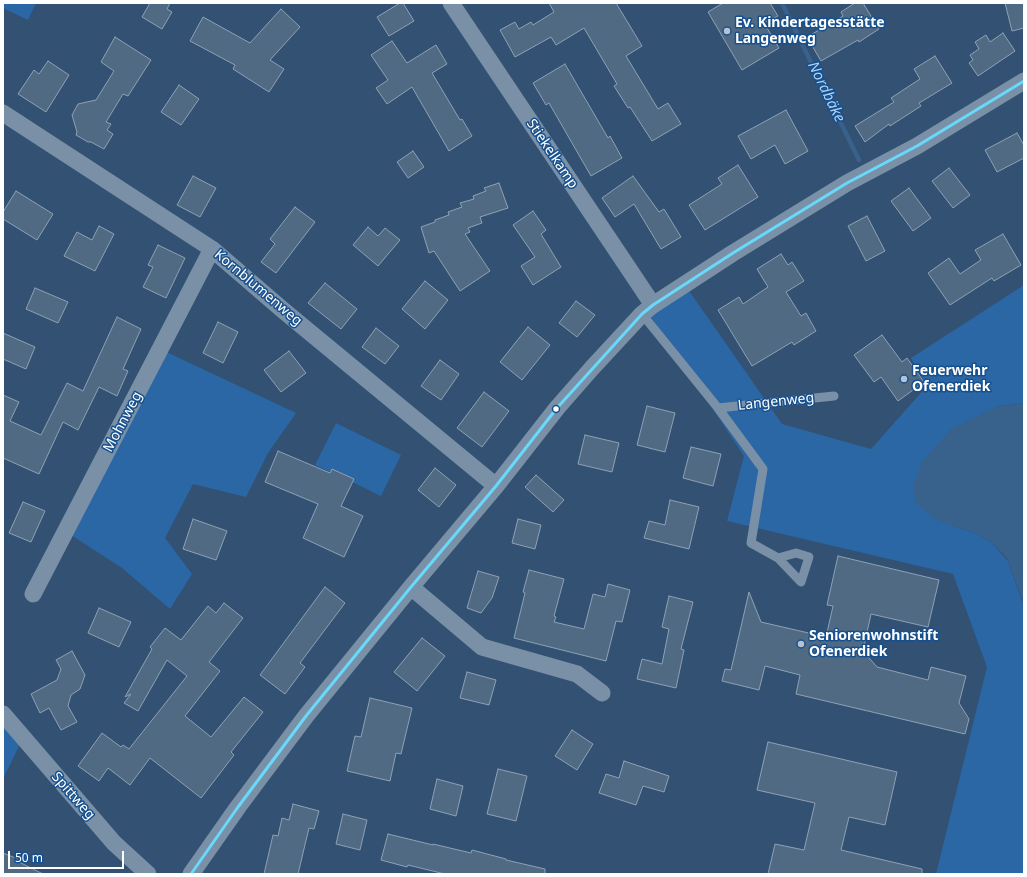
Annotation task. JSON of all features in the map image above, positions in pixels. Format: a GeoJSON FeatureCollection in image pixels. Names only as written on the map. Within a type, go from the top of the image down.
{"type":"FeatureCollection","features":[{"type":"Feature","properties":{"kind":"street","name":"Stiekelkamp"},"geometry":{"type":"LineString","coordinates":[[451,3],[648,310]]}},
{"type":"Feature","properties":{"kind":"street"},"geometry":{"type":"LineString","coordinates":[[192,874],[268,766],[411,587],[496,486],[562,402],[592,368],[648,310],[733,253],[840,187],[917,146],[1024,81]]}},
{"type":"Feature","properties":{"kind":"street","name":"Kornblumenweg"},"geometry":{"type":"LineString","coordinates":[[3,114],[212,249],[284,311],[496,486]]}},
{"type":"Feature","properties":{"kind":"street","name":"Mohnweg"},"geometry":{"type":"LineString","coordinates":[[33,594],[212,249]]}},
{"type":"Feature","properties":{"kind":"street"},"geometry":{"type":"LineString","coordinates":[[411,587],[482,647],[577,674],[602,693]]}},
{"type":"Feature","properties":{"kind":"street","name":"Spittweg"},"geometry":{"type":"LineString","coordinates":[[3,714],[114,843],[148,874]]}},
{"type":"Feature","properties":{"kind":"lane"},"geometry":{"type":"LineString","coordinates":[[648,310],[763,469],[751,543],[778,558]]}},
{"type":"Feature","properties":{"kind":"lane","name":"Langenweg"},"geometry":{"type":"LineString","coordinates":[[718,408],[834,396]]}},
{"type":"Feature","properties":{"kind":"shaded area"},"geometry":{"type":"Polygon","coordinates":[[[3,3],[36,3],[28,20],[3,8],[3,3]]]}},
{"type":"Feature","properties":{"kind":"shaded area"},"geometry":{"type":"Polygon","coordinates":[[[685,285],[782,424],[871,449],[927,386],[911,358],[1024,285],[1024,403],[996,407],[953,526],[973,532],[991,542],[1008,561],[1024,606],[1024,874],[936,874],[987,667],[953,574],[727,521],[744,456],[647,311],[685,285]]]}},
{"type":"Feature","properties":{"kind":"shaded area"},"geometry":{"type":"Polygon","coordinates":[[[160,349],[296,413],[268,453],[246,497],[193,484],[165,538],[192,574],[170,609],[122,568],[65,531],[160,349]]]}},
{"type":"Feature","properties":{"kind":"shaded area"},"geometry":{"type":"Polygon","coordinates":[[[1024,403],[1024,604],[1007,558],[991,542],[973,532],[933,518],[916,503],[913,487],[922,462],[951,429],[996,407],[1024,403]]]}},
{"type":"Feature","properties":{"kind":"shaded area"},"geometry":{"type":"Polygon","coordinates":[[[336,423],[401,455],[381,496],[352,482],[354,479],[332,469],[330,472],[315,465],[336,423]]]}},
{"type":"Feature","properties":{"kind":"shaded area"},"geometry":{"type":"Polygon","coordinates":[[[3,714],[23,738],[3,779],[3,714]]]}},
{"type":"Feature","properties":{"kind":"building"},"geometry":{"type":"Polygon","coordinates":[[[150,3],[170,3],[167,9],[172,12],[162,29],[142,17],[150,3]]]}},
{"type":"Feature","properties":{"kind":"building"},"geometry":{"type":"Polygon","coordinates":[[[400,3],[403,3],[414,21],[389,36],[377,17],[400,3]]]}},
{"type":"Feature","properties":{"kind":"building"},"geometry":{"type":"Polygon","coordinates":[[[549,3],[616,3],[642,46],[626,56],[658,109],[668,103],[681,124],[652,141],[630,107],[628,108],[614,86],[617,84],[584,28],[556,45],[551,37],[515,57],[500,30],[515,22],[519,29],[531,22],[533,25],[554,12],[549,3]]]}},
{"type":"Feature","properties":{"kind":"building"},"geometry":{"type":"Polygon","coordinates":[[[723,3],[770,3],[778,16],[764,23],[779,48],[742,70],[708,12],[723,3]]]}},
{"type":"Feature","properties":{"kind":"building"},"geometry":{"type":"Polygon","coordinates":[[[855,3],[863,3],[879,29],[859,42],[858,40],[821,61],[807,37],[843,16],[841,12],[855,3]]]}},
{"type":"Feature","properties":{"kind":"building"},"geometry":{"type":"Polygon","coordinates":[[[1005,3],[1024,3],[1024,28],[1012,31],[1005,3]]]}},
{"type":"Feature","properties":{"kind":"building"},"geometry":{"type":"Polygon","coordinates":[[[281,9],[300,27],[270,60],[284,69],[269,92],[233,69],[235,65],[190,41],[203,17],[250,43],[281,9]]]}},
{"type":"Feature","properties":{"kind":"building"},"geometry":{"type":"Polygon","coordinates":[[[1003,33],[1015,51],[978,76],[969,63],[973,60],[970,55],[979,49],[975,42],[986,35],[990,42],[1003,33]]]}},
{"type":"Feature","properties":{"kind":"building"},"geometry":{"type":"Polygon","coordinates":[[[115,37],[151,60],[128,96],[123,94],[106,122],[111,124],[107,130],[113,134],[104,149],[76,135],[77,132],[72,115],[78,104],[96,100],[114,71],[101,62],[115,37]]]}},
{"type":"Feature","properties":{"kind":"building"},"geometry":{"type":"Polygon","coordinates":[[[392,41],[407,63],[436,45],[447,64],[432,73],[460,120],[462,119],[472,136],[449,151],[412,87],[387,104],[376,88],[388,80],[371,55],[392,41]]]}},
{"type":"Feature","properties":{"kind":"building"},"geometry":{"type":"Polygon","coordinates":[[[935,56],[952,83],[919,103],[921,106],[890,126],[889,124],[865,142],[855,126],[894,102],[891,98],[920,79],[914,69],[935,56]]]}},
{"type":"Feature","properties":{"kind":"building"},"geometry":{"type":"Polygon","coordinates":[[[48,61],[69,75],[46,112],[18,94],[34,70],[39,74],[48,61]]]}},
{"type":"Feature","properties":{"kind":"building"},"geometry":{"type":"Polygon","coordinates":[[[565,64],[608,138],[610,136],[622,158],[591,176],[549,103],[546,105],[533,83],[565,64]]]}},
{"type":"Feature","properties":{"kind":"building"},"geometry":{"type":"Polygon","coordinates":[[[179,85],[199,99],[181,125],[161,112],[179,85]]]}},
{"type":"Feature","properties":{"kind":"building"},"geometry":{"type":"Polygon","coordinates":[[[786,110],[808,151],[785,164],[775,145],[751,159],[738,136],[786,110]]]}},
{"type":"Feature","properties":{"kind":"building"},"geometry":{"type":"Polygon","coordinates":[[[1017,133],[1024,145],[1024,158],[997,172],[985,150],[1017,133]]]}},
{"type":"Feature","properties":{"kind":"building"},"geometry":{"type":"Polygon","coordinates":[[[413,151],[424,167],[408,178],[397,162],[413,151]]]}},
{"type":"Feature","properties":{"kind":"building"},"geometry":{"type":"Polygon","coordinates":[[[738,165],[758,197],[705,230],[689,205],[722,184],[718,178],[738,165]]]}},
{"type":"Feature","properties":{"kind":"building"},"geometry":{"type":"Polygon","coordinates":[[[949,168],[970,195],[953,208],[932,181],[949,168]]]}},
{"type":"Feature","properties":{"kind":"building"},"geometry":{"type":"Polygon","coordinates":[[[193,176],[216,188],[200,217],[177,205],[193,176]]]}},
{"type":"Feature","properties":{"kind":"building"},"geometry":{"type":"Polygon","coordinates":[[[633,176],[659,212],[664,209],[681,237],[661,249],[634,204],[615,217],[602,198],[633,176]]]}},
{"type":"Feature","properties":{"kind":"building"},"geometry":{"type":"Polygon","coordinates":[[[499,183],[508,208],[480,217],[482,223],[468,228],[470,232],[465,234],[490,271],[460,291],[434,251],[429,253],[421,227],[449,215],[448,212],[462,207],[460,203],[474,199],[473,196],[486,191],[484,188],[499,183]]]}},
{"type":"Feature","properties":{"kind":"building"},"geometry":{"type":"Polygon","coordinates":[[[909,188],[931,218],[913,231],[891,201],[909,188]]]}},
{"type":"Feature","properties":{"kind":"building"},"geometry":{"type":"Polygon","coordinates":[[[16,191],[53,214],[37,240],[3,219],[3,212],[16,191]]]}},
{"type":"Feature","properties":{"kind":"building"},"geometry":{"type":"Polygon","coordinates":[[[295,207],[315,222],[276,273],[261,262],[275,244],[270,239],[295,207]]]}},
{"type":"Feature","properties":{"kind":"building"},"geometry":{"type":"Polygon","coordinates":[[[533,211],[546,230],[541,234],[561,267],[533,285],[521,266],[535,257],[513,225],[533,211]]]}},
{"type":"Feature","properties":{"kind":"building"},"geometry":{"type":"Polygon","coordinates":[[[867,216],[885,251],[866,261],[848,226],[867,216]]]}},
{"type":"Feature","properties":{"kind":"building"},"geometry":{"type":"Polygon","coordinates":[[[99,226],[114,234],[95,271],[64,256],[77,232],[92,240],[99,226]]]}},
{"type":"Feature","properties":{"kind":"building"},"geometry":{"type":"Polygon","coordinates":[[[368,227],[378,236],[385,228],[400,240],[378,266],[353,245],[368,227]]]}},
{"type":"Feature","properties":{"kind":"building"},"geometry":{"type":"Polygon","coordinates":[[[1003,234],[1021,265],[994,281],[992,278],[950,305],[928,273],[949,258],[960,274],[981,260],[975,250],[1003,234]]]}},
{"type":"Feature","properties":{"kind":"building"},"geometry":{"type":"Polygon","coordinates":[[[158,245],[185,258],[166,298],[143,287],[153,267],[148,265],[158,245]]]}},
{"type":"Feature","properties":{"kind":"building"},"geometry":{"type":"Polygon","coordinates":[[[781,254],[788,265],[792,262],[804,281],[786,292],[801,316],[806,313],[816,331],[794,345],[792,342],[752,366],[718,310],[739,297],[743,304],[768,287],[757,269],[781,254]]]}},
{"type":"Feature","properties":{"kind":"building"},"geometry":{"type":"Polygon","coordinates":[[[425,281],[448,300],[425,329],[402,309],[425,281]]]}},
{"type":"Feature","properties":{"kind":"building"},"geometry":{"type":"Polygon","coordinates":[[[325,283],[357,309],[341,329],[308,303],[325,283]]]}},
{"type":"Feature","properties":{"kind":"building"},"geometry":{"type":"Polygon","coordinates":[[[35,288],[68,302],[58,323],[26,309],[35,288]]]}},
{"type":"Feature","properties":{"kind":"building"},"geometry":{"type":"Polygon","coordinates":[[[576,301],[595,315],[577,337],[559,323],[576,301]]]}},
{"type":"Feature","properties":{"kind":"building"},"geometry":{"type":"Polygon","coordinates":[[[117,317],[141,329],[123,369],[128,371],[117,396],[99,387],[78,430],[63,422],[39,474],[3,458],[3,395],[19,402],[10,421],[41,435],[67,383],[83,391],[117,317]]]}},
{"type":"Feature","properties":{"kind":"building"},"geometry":{"type":"Polygon","coordinates":[[[218,322],[238,332],[223,363],[203,353],[218,322]]]}},
{"type":"Feature","properties":{"kind":"building"},"geometry":{"type":"Polygon","coordinates":[[[528,327],[550,345],[522,380],[500,362],[528,327]]]}},
{"type":"Feature","properties":{"kind":"building"},"geometry":{"type":"Polygon","coordinates":[[[376,328],[399,346],[385,364],[362,347],[376,328]]]}},
{"type":"Feature","properties":{"kind":"building"},"geometry":{"type":"Polygon","coordinates":[[[3,333],[35,347],[26,369],[3,359],[3,333]]]}},
{"type":"Feature","properties":{"kind":"building"},"geometry":{"type":"Polygon","coordinates":[[[882,335],[902,362],[907,358],[924,382],[898,401],[881,377],[874,382],[854,355],[882,335]]]}},
{"type":"Feature","properties":{"kind":"building"},"geometry":{"type":"Polygon","coordinates":[[[289,351],[306,373],[281,392],[264,370],[289,351]]]}},
{"type":"Feature","properties":{"kind":"building"},"geometry":{"type":"Polygon","coordinates":[[[440,360],[459,374],[441,400],[421,386],[440,360]]]}},
{"type":"Feature","properties":{"kind":"building"},"geometry":{"type":"Polygon","coordinates":[[[484,392],[509,411],[482,447],[457,428],[484,392]]]}},
{"type":"Feature","properties":{"kind":"building"},"geometry":{"type":"Polygon","coordinates":[[[647,406],[675,413],[665,452],[637,445],[647,406]]]}},
{"type":"Feature","properties":{"kind":"building"},"geometry":{"type":"Polygon","coordinates":[[[585,435],[619,443],[612,472],[578,464],[585,435]]]}},
{"type":"Feature","properties":{"kind":"building"},"geometry":{"type":"Polygon","coordinates":[[[691,447],[721,454],[713,486],[683,478],[691,447]]]}},
{"type":"Feature","properties":{"kind":"building"},"geometry":{"type":"Polygon","coordinates":[[[278,451],[330,473],[332,469],[354,479],[341,506],[363,516],[344,557],[303,538],[318,504],[265,482],[278,451]]]}},
{"type":"Feature","properties":{"kind":"building"},"geometry":{"type":"Polygon","coordinates":[[[435,468],[456,485],[439,507],[418,490],[435,468]]]}},
{"type":"Feature","properties":{"kind":"building"},"geometry":{"type":"Polygon","coordinates":[[[536,475],[564,500],[553,512],[525,487],[536,475]]]}},
{"type":"Feature","properties":{"kind":"building"},"geometry":{"type":"Polygon","coordinates":[[[670,500],[699,507],[689,549],[644,538],[649,521],[665,525],[670,500]]]}},
{"type":"Feature","properties":{"kind":"building"},"geometry":{"type":"Polygon","coordinates":[[[23,502],[45,511],[31,542],[9,533],[23,502]]]}},
{"type":"Feature","properties":{"kind":"building"},"geometry":{"type":"Polygon","coordinates":[[[193,519],[227,531],[216,560],[183,549],[193,519]]]}},
{"type":"Feature","properties":{"kind":"building"},"geometry":{"type":"Polygon","coordinates":[[[518,519],[541,525],[535,549],[512,543],[518,519]]]}},
{"type":"Feature","properties":{"kind":"building","name":"Seniorenwohnstift Ofenerdiek"},"geometry":{"type":"Polygon","coordinates":[[[838,556],[939,580],[928,627],[871,614],[863,651],[877,667],[928,680],[931,667],[966,676],[959,703],[969,719],[965,734],[796,694],[800,675],[765,666],[759,690],[722,681],[725,669],[731,670],[749,592],[761,622],[826,637],[833,606],[827,605],[838,556]]]}},
{"type":"Feature","properties":{"kind":"building"},"geometry":{"type":"Polygon","coordinates":[[[529,570],[564,579],[554,616],[556,617],[554,622],[584,629],[593,594],[605,597],[608,584],[630,590],[622,622],[616,621],[606,661],[514,638],[529,570]]]}},
{"type":"Feature","properties":{"kind":"building"},"geometry":{"type":"Polygon","coordinates":[[[478,571],[499,577],[492,598],[481,613],[467,608],[478,571]]]}},
{"type":"Feature","properties":{"kind":"building"},"geometry":{"type":"Polygon","coordinates":[[[325,587],[345,603],[300,663],[305,667],[285,694],[260,675],[325,587]]]}},
{"type":"Feature","properties":{"kind":"building"},"geometry":{"type":"Polygon","coordinates":[[[669,596],[693,602],[681,649],[684,650],[676,688],[637,679],[642,659],[662,664],[669,629],[662,627],[669,596]]]}},
{"type":"Feature","properties":{"kind":"building"},"geometry":{"type":"Polygon","coordinates":[[[224,603],[243,618],[209,662],[220,671],[185,716],[211,737],[244,697],[263,712],[231,752],[234,755],[201,798],[150,758],[130,785],[108,768],[99,781],[78,766],[102,733],[121,747],[123,745],[129,749],[187,676],[167,660],[138,711],[124,703],[131,694],[125,697],[152,649],[150,647],[165,628],[181,640],[208,606],[216,613],[224,603]]]}},
{"type":"Feature","properties":{"kind":"building"},"geometry":{"type":"Polygon","coordinates":[[[99,608],[131,622],[119,647],[88,633],[99,608]]]}},
{"type":"Feature","properties":{"kind":"building"},"geometry":{"type":"Polygon","coordinates":[[[422,638],[445,656],[417,691],[394,672],[422,638]]]}},
{"type":"Feature","properties":{"kind":"building"},"geometry":{"type":"Polygon","coordinates":[[[72,651],[85,675],[80,689],[71,695],[68,706],[77,722],[61,730],[49,708],[40,713],[31,694],[57,680],[61,669],[56,660],[72,651]]]}},
{"type":"Feature","properties":{"kind":"building"},"geometry":{"type":"Polygon","coordinates":[[[467,672],[496,680],[489,705],[460,698],[467,672]]]}},
{"type":"Feature","properties":{"kind":"building"},"geometry":{"type":"Polygon","coordinates":[[[370,698],[412,708],[401,754],[396,753],[390,781],[347,771],[355,736],[361,737],[370,698]]]}},
{"type":"Feature","properties":{"kind":"building"},"geometry":{"type":"Polygon","coordinates":[[[572,730],[593,744],[577,770],[555,756],[572,730]]]}},
{"type":"Feature","properties":{"kind":"building"},"geometry":{"type":"Polygon","coordinates":[[[768,742],[897,772],[885,825],[849,817],[841,850],[922,869],[922,874],[768,874],[775,844],[804,850],[815,803],[757,790],[768,742]]]}},
{"type":"Feature","properties":{"kind":"building"},"geometry":{"type":"Polygon","coordinates":[[[624,761],[669,776],[664,792],[643,786],[636,805],[599,793],[606,774],[619,778],[624,761]]]}},
{"type":"Feature","properties":{"kind":"building"},"geometry":{"type":"Polygon","coordinates":[[[498,769],[527,776],[516,821],[487,814],[498,769]]]}},
{"type":"Feature","properties":{"kind":"building"},"geometry":{"type":"Polygon","coordinates":[[[437,779],[463,786],[456,816],[430,809],[437,779]]]}},
{"type":"Feature","properties":{"kind":"building"},"geometry":{"type":"Polygon","coordinates":[[[293,804],[319,811],[314,829],[309,828],[298,874],[264,874],[273,835],[278,836],[282,818],[289,820],[293,804]]]}},
{"type":"Feature","properties":{"kind":"building"},"geometry":{"type":"Polygon","coordinates":[[[343,814],[367,820],[360,850],[336,844],[343,814]]]}},
{"type":"Feature","properties":{"kind":"building"},"geometry":{"type":"Polygon","coordinates":[[[388,834],[471,853],[472,850],[545,869],[545,874],[445,874],[408,865],[407,867],[381,860],[388,834]]]}},
{"type":"Feature","properties":{"kind":"building"},"geometry":{"type":"Polygon","coordinates":[[[3,853],[18,859],[17,861],[43,874],[3,874],[3,853]]]}},
{"type":"Feature","properties":{"kind":"waterway","name":"Nordbäke"},"geometry":{"type":"LineString","coordinates":[[782,3],[859,160]]}},
{"type":"Feature","properties":{"kind":"transit line"},"geometry":{"type":"LineString","coordinates":[[191,874],[238,807],[306,716],[411,587],[496,486],[557,408],[642,314],[653,305],[733,253],[847,183],[917,146],[1024,81]]}},
{"type":"Feature","properties":{"kind":"place","name":"Ev. Kindertagesstätte Langenweg"},"geometry":{"type":"Point","coordinates":[727,31]}},
{"type":"Feature","properties":{"kind":"place","name":"Feuerwehr Ofenerdiek"},"geometry":{"type":"Point","coordinates":[904,379]}},
{"type":"Feature","properties":{"kind":"place","name":"Seniorenwohnstift Ofenerdiek"},"geometry":{"type":"Point","coordinates":[801,644]}}]}
